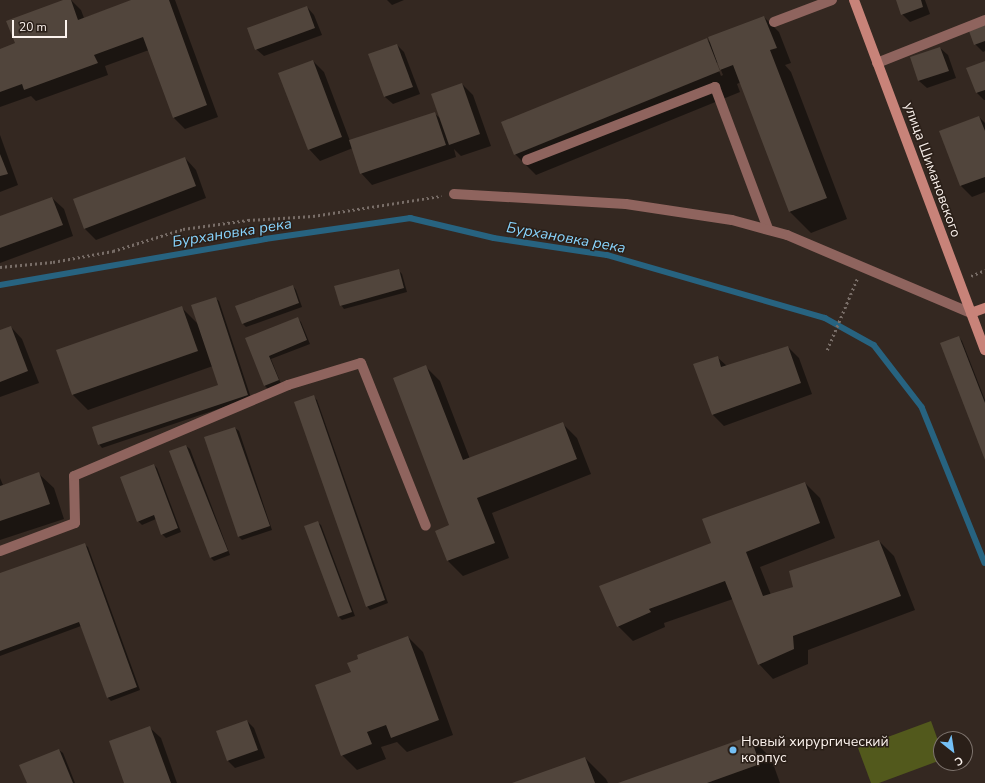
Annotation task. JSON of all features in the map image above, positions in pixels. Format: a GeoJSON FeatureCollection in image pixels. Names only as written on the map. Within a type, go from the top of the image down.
{"type":"FeatureCollection","features":[{"type":"Feature","properties":{"kind":"street"},"geometry":{"type":"LineString","coordinates":[[774,22],[832,0]]}},
{"type":"Feature","properties":{"kind":"street","name":"улица Шимановского"},"geometry":{"type":"LineString","coordinates":[[854,0],[985,350]]}},
{"type":"Feature","properties":{"kind":"street"},"geometry":{"type":"LineString","coordinates":[[877,63],[985,20]]}},
{"type":"Feature","properties":{"kind":"street"},"geometry":{"type":"LineString","coordinates":[[527,160],[715,87],[768,230]]}},
{"type":"Feature","properties":{"kind":"street"},"geometry":{"type":"LineString","coordinates":[[454,194],[626,204],[732,220],[787,235],[970,313],[985,308]]}},
{"type":"Feature","properties":{"kind":"street"},"geometry":{"type":"LineString","coordinates":[[0,551],[75,523],[74,476],[288,385],[361,362],[426,526]]}},
{"type":"Feature","properties":{"kind":"path"},"geometry":{"type":"LineString","coordinates":[[0,268],[53,262],[113,250],[183,229],[248,220],[313,216],[454,194]]}},
{"type":"Feature","properties":{"kind":"path"},"geometry":{"type":"LineString","coordinates":[[827,350],[862,267]]}},
{"type":"Feature","properties":{"kind":"green space"},"geometry":{"type":"Polygon","coordinates":[[[931,721],[935,731],[933,731],[933,763],[879,783],[871,783],[858,748],[931,721]]]}},
{"type":"Feature","properties":{"kind":"building"},"geometry":{"type":"Polygon","coordinates":[[[63,0],[71,0],[78,20],[131,0],[169,0],[207,105],[173,118],[143,37],[94,55],[98,63],[24,90],[22,84],[0,92],[0,49],[15,43],[6,21],[63,0]]]}},
{"type":"Feature","properties":{"kind":"building"},"geometry":{"type":"Polygon","coordinates":[[[896,0],[921,0],[923,7],[901,15],[896,0]]]}},
{"type":"Feature","properties":{"kind":"building"},"geometry":{"type":"Polygon","coordinates":[[[307,6],[315,28],[255,50],[247,28],[307,6]]]}},
{"type":"Feature","properties":{"kind":"building"},"geometry":{"type":"Polygon","coordinates":[[[764,16],[777,48],[770,50],[827,198],[789,212],[733,65],[720,70],[708,37],[764,16]]]}},
{"type":"Feature","properties":{"kind":"building"},"geometry":{"type":"Polygon","coordinates":[[[985,25],[985,41],[974,45],[969,31],[985,25]]]}},
{"type":"Feature","properties":{"kind":"building"},"geometry":{"type":"Polygon","coordinates":[[[707,38],[720,71],[514,155],[501,122],[707,38]]]}},
{"type":"Feature","properties":{"kind":"building"},"geometry":{"type":"Polygon","coordinates":[[[397,44],[413,87],[384,97],[368,54],[397,44]]]}},
{"type":"Feature","properties":{"kind":"building"},"geometry":{"type":"Polygon","coordinates":[[[940,47],[949,71],[918,81],[910,57],[940,47]]]}},
{"type":"Feature","properties":{"kind":"building"},"geometry":{"type":"Polygon","coordinates":[[[313,60],[342,137],[308,150],[278,73],[313,60]]]}},
{"type":"Feature","properties":{"kind":"building"},"geometry":{"type":"Polygon","coordinates":[[[985,61],[985,90],[976,93],[966,68],[985,61]]]}},
{"type":"Feature","properties":{"kind":"building"},"geometry":{"type":"Polygon","coordinates":[[[462,83],[480,134],[449,145],[431,94],[462,83]]]}},
{"type":"Feature","properties":{"kind":"building"},"geometry":{"type":"Polygon","coordinates":[[[435,112],[446,145],[360,174],[349,140],[435,112]]]}},
{"type":"Feature","properties":{"kind":"building"},"geometry":{"type":"Polygon","coordinates":[[[979,116],[985,131],[985,177],[960,186],[939,131],[979,116]]]}},
{"type":"Feature","properties":{"kind":"building"},"geometry":{"type":"Polygon","coordinates":[[[0,154],[8,174],[0,176],[0,154]]]}},
{"type":"Feature","properties":{"kind":"building"},"geometry":{"type":"Polygon","coordinates":[[[185,157],[196,186],[84,229],[73,199],[185,157]]]}},
{"type":"Feature","properties":{"kind":"building"},"geometry":{"type":"Polygon","coordinates":[[[52,197],[63,225],[0,248],[0,216],[52,197]]]}},
{"type":"Feature","properties":{"kind":"building"},"geometry":{"type":"Polygon","coordinates":[[[399,269],[404,288],[340,306],[334,286],[399,269]]]}},
{"type":"Feature","properties":{"kind":"building"},"geometry":{"type":"Polygon","coordinates":[[[293,285],[299,303],[242,324],[235,306],[293,285]]]}},
{"type":"Feature","properties":{"kind":"building"},"geometry":{"type":"Polygon","coordinates":[[[216,297],[248,395],[98,445],[92,427],[218,385],[191,305],[216,297]]]}},
{"type":"Feature","properties":{"kind":"building"},"geometry":{"type":"Polygon","coordinates":[[[182,306],[198,351],[72,395],[56,350],[182,306]]]}},
{"type":"Feature","properties":{"kind":"building"},"geometry":{"type":"Polygon","coordinates":[[[298,317],[307,340],[269,356],[279,380],[264,386],[245,338],[298,317]]]}},
{"type":"Feature","properties":{"kind":"building"},"geometry":{"type":"Polygon","coordinates":[[[11,326],[28,371],[0,382],[0,330],[11,326]]]}},
{"type":"Feature","properties":{"kind":"building"},"geometry":{"type":"Polygon","coordinates":[[[959,336],[985,403],[985,460],[940,343],[959,336]]]}},
{"type":"Feature","properties":{"kind":"building"},"geometry":{"type":"Polygon","coordinates":[[[788,346],[801,383],[712,415],[693,364],[718,356],[721,367],[788,346]]]}},
{"type":"Feature","properties":{"kind":"building"},"geometry":{"type":"Polygon","coordinates":[[[426,365],[463,460],[563,422],[577,459],[477,498],[495,543],[447,561],[435,531],[449,525],[393,378],[426,365]]]}},
{"type":"Feature","properties":{"kind":"building"},"geometry":{"type":"Polygon","coordinates":[[[314,395],[385,600],[366,607],[294,402],[314,395]]]}},
{"type":"Feature","properties":{"kind":"building"},"geometry":{"type":"Polygon","coordinates":[[[235,427],[270,526],[238,537],[204,437],[235,427]]]}},
{"type":"Feature","properties":{"kind":"building"},"geometry":{"type":"Polygon","coordinates":[[[186,445],[228,551],[210,558],[169,451],[186,445]]]}},
{"type":"Feature","properties":{"kind":"building"},"geometry":{"type":"Polygon","coordinates":[[[154,464],[178,528],[161,535],[154,515],[137,522],[120,477],[154,464]]]}},
{"type":"Feature","properties":{"kind":"building"},"geometry":{"type":"Polygon","coordinates":[[[39,472],[50,504],[0,521],[0,486],[39,472]]]}},
{"type":"Feature","properties":{"kind":"building"},"geometry":{"type":"Polygon","coordinates":[[[805,482],[820,523],[746,552],[763,596],[793,587],[789,571],[879,540],[901,596],[793,636],[794,649],[758,665],[725,581],[649,609],[651,612],[617,627],[599,586],[711,543],[702,519],[805,482]]]}},
{"type":"Feature","properties":{"kind":"building"},"geometry":{"type":"Polygon","coordinates":[[[318,521],[352,612],[338,617],[304,526],[318,521]]]}},
{"type":"Feature","properties":{"kind":"building"},"geometry":{"type":"Polygon","coordinates":[[[85,543],[137,687],[107,698],[79,622],[0,651],[0,573],[85,543]]]}},
{"type":"Feature","properties":{"kind":"building"},"geometry":{"type":"Polygon","coordinates":[[[408,636],[439,720],[391,738],[386,725],[367,732],[372,744],[341,756],[315,685],[351,672],[347,663],[358,659],[357,655],[408,636]]]}},
{"type":"Feature","properties":{"kind":"building"},"geometry":{"type":"Polygon","coordinates":[[[247,720],[258,750],[227,761],[216,731],[247,720]]]}},
{"type":"Feature","properties":{"kind":"building"},"geometry":{"type":"Polygon","coordinates":[[[150,726],[171,783],[124,783],[109,741],[150,726]]]}},
{"type":"Feature","properties":{"kind":"building","name":"Новый хирургический корпус"},"geometry":{"type":"Polygon","coordinates":[[[750,736],[760,764],[707,783],[618,783],[750,736]]]}},
{"type":"Feature","properties":{"kind":"building"},"geometry":{"type":"Polygon","coordinates":[[[59,749],[73,783],[27,783],[19,765],[59,749]]]}},
{"type":"Feature","properties":{"kind":"building"},"geometry":{"type":"Polygon","coordinates":[[[585,757],[595,783],[512,783],[585,757]]]}},
{"type":"Feature","properties":{"kind":"waterway","name":"Бурхановка река"},"geometry":{"type":"LineString","coordinates":[[0,285],[265,239],[410,218],[494,238],[607,255],[825,318],[874,345],[922,407],[985,563]]}},
{"type":"Feature","properties":{"kind":"place","name":"Новый хирургический корпус"},"geometry":{"type":"Point","coordinates":[733,750]}}]}
